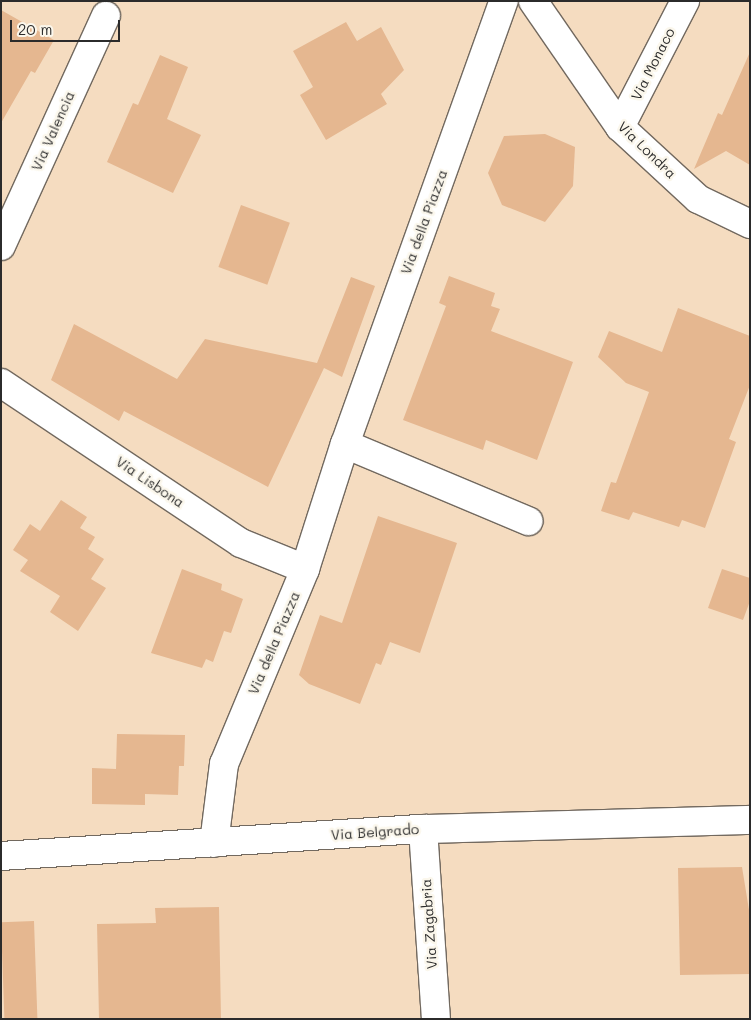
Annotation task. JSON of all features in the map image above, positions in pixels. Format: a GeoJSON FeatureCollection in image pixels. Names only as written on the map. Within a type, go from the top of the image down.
{"type":"FeatureCollection","features":[{"type":"Feature","properties":{"kind":"street","name":"Via della Piazza"},"geometry":{"type":"LineString","coordinates":[[214,843],[224,764],[305,569],[345,444],[504,1]]}},
{"type":"Feature","properties":{"kind":"street","name":"Via Londra"},"geometry":{"type":"LineString","coordinates":[[533,1],[620,127],[698,199],[750,224]]}},
{"type":"Feature","properties":{"kind":"street","name":"Via Monaco"},"geometry":{"type":"LineString","coordinates":[[620,127],[685,1]]}},
{"type":"Feature","properties":{"kind":"street","name":"Via Valencia"},"geometry":{"type":"LineString","coordinates":[[1,246],[106,16]]}},
{"type":"Feature","properties":{"kind":"street","name":"Via Lisbona"},"geometry":{"type":"LineString","coordinates":[[1,383],[241,542],[305,569]]}},
{"type":"Feature","properties":{"kind":"street"},"geometry":{"type":"LineString","coordinates":[[345,444],[528,522]]}},
{"type":"Feature","properties":{"kind":"street","name":"Via Belgrado"},"geometry":{"type":"LineString","coordinates":[[1,856],[423,829],[750,820]]}},
{"type":"Feature","properties":{"kind":"street","name":"Via Zagabria"},"geometry":{"type":"LineString","coordinates":[[423,829],[436,1019]]}},
{"type":"Feature","properties":{"kind":"building"},"geometry":{"type":"Polygon","coordinates":[[[1,10],[54,40],[35,73],[31,71],[1,123],[1,10]]]}},
{"type":"Feature","properties":{"kind":"building"},"geometry":{"type":"Polygon","coordinates":[[[346,22],[357,41],[381,27],[404,70],[381,94],[387,104],[326,140],[300,95],[313,87],[293,51],[346,22]]]}},
{"type":"Feature","properties":{"kind":"building"},"geometry":{"type":"Polygon","coordinates":[[[750,52],[750,165],[726,151],[694,169],[718,113],[722,115],[750,52]]]}},
{"type":"Feature","properties":{"kind":"building"},"geometry":{"type":"Polygon","coordinates":[[[160,55],[188,67],[167,119],[201,135],[173,193],[107,162],[133,103],[138,105],[160,55]]]}},
{"type":"Feature","properties":{"kind":"building"},"geometry":{"type":"Polygon","coordinates":[[[545,134],[575,147],[573,186],[545,222],[502,205],[488,173],[504,136],[545,134]]]}},
{"type":"Feature","properties":{"kind":"building"},"geometry":{"type":"Polygon","coordinates":[[[241,205],[290,223],[267,285],[218,267],[241,205]]]}},
{"type":"Feature","properties":{"kind":"building"},"geometry":{"type":"Polygon","coordinates":[[[449,276],[495,293],[491,306],[500,309],[491,331],[573,362],[537,460],[486,440],[483,450],[403,420],[446,306],[439,303],[449,276]]]}},
{"type":"Feature","properties":{"kind":"building"},"geometry":{"type":"Polygon","coordinates":[[[351,277],[375,286],[342,377],[324,368],[268,487],[124,411],[119,421],[51,380],[74,324],[177,379],[205,339],[317,363],[351,277]]]}},
{"type":"Feature","properties":{"kind":"building"},"geometry":{"type":"Polygon","coordinates":[[[678,308],[750,336],[750,385],[729,439],[736,442],[705,528],[682,520],[679,527],[633,512],[629,520],[601,511],[611,482],[616,483],[649,392],[626,383],[598,357],[609,331],[662,352],[678,308]]]}},
{"type":"Feature","properties":{"kind":"building"},"geometry":{"type":"Polygon","coordinates":[[[61,500],[87,517],[80,528],[95,537],[88,549],[104,559],[91,579],[106,588],[78,631],[50,612],[60,596],[20,571],[28,560],[13,550],[30,524],[40,531],[61,500]]]}},
{"type":"Feature","properties":{"kind":"building"},"geometry":{"type":"Polygon","coordinates":[[[378,516],[457,543],[420,653],[390,642],[381,665],[376,663],[360,704],[309,684],[299,675],[320,615],[342,623],[378,516]]]}},
{"type":"Feature","properties":{"kind":"building"},"geometry":{"type":"Polygon","coordinates":[[[182,569],[222,584],[221,590],[243,599],[231,633],[224,631],[213,662],[206,659],[202,668],[151,653],[182,569]]]}},
{"type":"Feature","properties":{"kind":"building"},"geometry":{"type":"Polygon","coordinates":[[[722,569],[750,578],[750,601],[743,620],[708,608],[722,569]]]}},
{"type":"Feature","properties":{"kind":"building"},"geometry":{"type":"Polygon","coordinates":[[[117,734],[185,735],[184,766],[179,766],[178,795],[145,794],[145,805],[92,804],[92,768],[116,769],[117,734]]]}},
{"type":"Feature","properties":{"kind":"building"},"geometry":{"type":"Polygon","coordinates":[[[742,867],[750,916],[750,974],[680,975],[678,868],[742,867]]]}},
{"type":"Feature","properties":{"kind":"building"},"geometry":{"type":"Polygon","coordinates":[[[219,907],[221,1019],[99,1019],[97,924],[156,923],[155,908],[219,907]]]}},
{"type":"Feature","properties":{"kind":"building"},"geometry":{"type":"Polygon","coordinates":[[[34,921],[37,1019],[4,1019],[1,922],[34,921]]]}}]}
